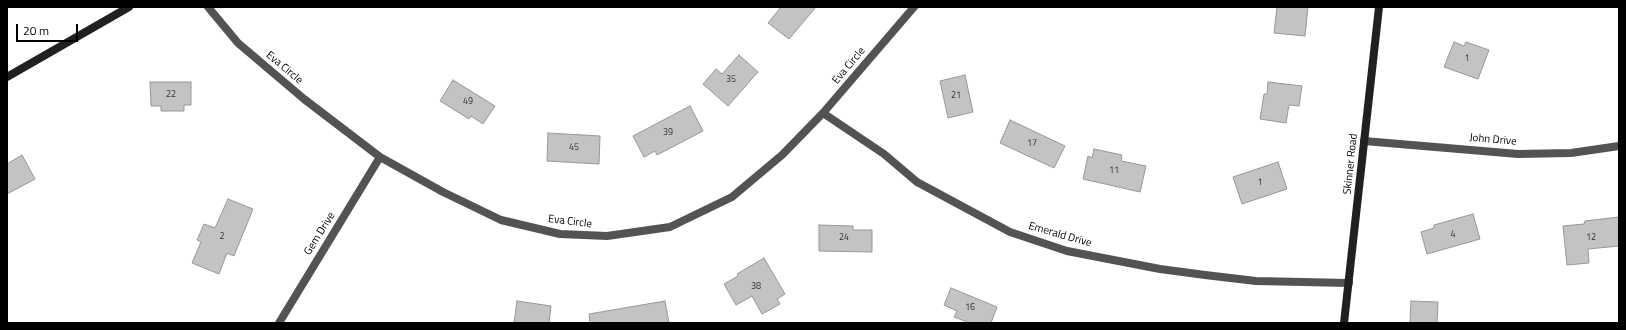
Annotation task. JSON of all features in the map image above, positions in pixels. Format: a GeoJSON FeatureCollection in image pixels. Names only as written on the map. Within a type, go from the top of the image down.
{"type":"FeatureCollection","features":[{"type":"Feature","properties":{"kind":"street"},"geometry":{"type":"LineString","coordinates":[[7,78],[129,7]]}},
{"type":"Feature","properties":{"kind":"street","name":"Eva Circle"},"geometry":{"type":"LineString","coordinates":[[208,7],[238,43],[304,99],[380,157],[443,192],[501,220],[560,234],[607,236],[670,227],[732,197],[782,155],[823,113],[914,7]]}},
{"type":"Feature","properties":{"kind":"street","name":"Skinner Road"},"geometry":{"type":"LineString","coordinates":[[1344,323],[1379,7]]}},
{"type":"Feature","properties":{"kind":"street","name":"Emerald Drive"},"geometry":{"type":"LineString","coordinates":[[823,113],[884,154],[917,182],[1010,232],[1067,251],[1160,269],[1242,279],[1279,282],[1349,283]]}},
{"type":"Feature","properties":{"kind":"street","name":"John Drive"},"geometry":{"type":"LineString","coordinates":[[1364,141],[1518,154],[1571,154],[1619,146]]}},
{"type":"Feature","properties":{"kind":"street","name":"Gem Drive"},"geometry":{"type":"LineString","coordinates":[[279,323],[380,157]]}},
{"type":"Feature","properties":{"kind":"building"},"geometry":{"type":"Polygon","coordinates":[[[781,7],[816,7],[789,39],[768,23],[781,7]]]}},
{"type":"Feature","properties":{"kind":"building"},"geometry":{"type":"Polygon","coordinates":[[[1277,7],[1308,7],[1305,36],[1274,33],[1277,7]]]}},
{"type":"Feature","properties":{"kind":"building"},"geometry":{"type":"Polygon","coordinates":[[[1454,42],[1464,46],[1466,42],[1489,50],[1478,79],[1444,67],[1454,42]]]}},
{"type":"Feature","properties":{"kind":"building"},"geometry":{"type":"Polygon","coordinates":[[[739,55],[758,72],[728,106],[703,84],[716,69],[722,74],[739,55]]]}},
{"type":"Feature","properties":{"kind":"building"},"geometry":{"type":"Polygon","coordinates":[[[965,75],[973,112],[948,118],[940,81],[965,75]]]}},
{"type":"Feature","properties":{"kind":"building"},"geometry":{"type":"Polygon","coordinates":[[[453,80],[495,106],[483,124],[471,116],[469,119],[440,101],[453,80]]]}},
{"type":"Feature","properties":{"kind":"building"},"geometry":{"type":"Polygon","coordinates":[[[150,82],[191,82],[191,105],[184,105],[184,111],[161,111],[161,106],[151,106],[150,82]]]}},
{"type":"Feature","properties":{"kind":"building"},"geometry":{"type":"Polygon","coordinates":[[[1268,82],[1302,86],[1299,106],[1289,105],[1286,123],[1260,119],[1264,94],[1267,94],[1268,82]]]}},
{"type":"Feature","properties":{"kind":"building"},"geometry":{"type":"Polygon","coordinates":[[[690,106],[703,131],[657,155],[655,151],[644,157],[633,136],[690,106]]]}},
{"type":"Feature","properties":{"kind":"building"},"geometry":{"type":"Polygon","coordinates":[[[1010,120],[1065,146],[1054,168],[1000,143],[1010,120]]]}},
{"type":"Feature","properties":{"kind":"building"},"geometry":{"type":"Polygon","coordinates":[[[548,133],[600,136],[599,164],[547,161],[548,133]]]}},
{"type":"Feature","properties":{"kind":"building"},"geometry":{"type":"Polygon","coordinates":[[[1094,149],[1122,155],[1121,161],[1146,166],[1140,192],[1083,179],[1088,156],[1092,158],[1094,149]]]}},
{"type":"Feature","properties":{"kind":"building"},"geometry":{"type":"Polygon","coordinates":[[[22,155],[35,179],[7,194],[7,164],[22,155]]]}},
{"type":"Feature","properties":{"kind":"building"},"geometry":{"type":"Polygon","coordinates":[[[1278,162],[1287,189],[1242,204],[1233,177],[1278,162]]]}},
{"type":"Feature","properties":{"kind":"building"},"geometry":{"type":"Polygon","coordinates":[[[228,199],[253,209],[234,256],[227,253],[219,274],[192,263],[201,242],[197,240],[204,224],[215,228],[228,199]]]}},
{"type":"Feature","properties":{"kind":"building"},"geometry":{"type":"Polygon","coordinates":[[[1473,214],[1480,239],[1427,254],[1421,232],[1434,228],[1434,225],[1473,214]]]}},
{"type":"Feature","properties":{"kind":"building"},"geometry":{"type":"Polygon","coordinates":[[[1619,217],[1619,246],[1588,249],[1589,263],[1567,265],[1563,226],[1584,224],[1585,221],[1619,217]]]}},
{"type":"Feature","properties":{"kind":"building"},"geometry":{"type":"Polygon","coordinates":[[[819,225],[853,226],[853,230],[872,230],[872,252],[819,251],[819,225]]]}},
{"type":"Feature","properties":{"kind":"building"},"geometry":{"type":"Polygon","coordinates":[[[764,258],[785,294],[777,299],[780,304],[762,314],[752,296],[736,305],[724,284],[738,276],[737,274],[764,258]]]}},
{"type":"Feature","properties":{"kind":"building"},"geometry":{"type":"Polygon","coordinates":[[[951,288],[997,307],[991,323],[970,323],[954,317],[957,311],[944,305],[951,288]]]}},
{"type":"Feature","properties":{"kind":"building"},"geometry":{"type":"Polygon","coordinates":[[[517,301],[551,306],[549,323],[514,323],[517,301]]]}},
{"type":"Feature","properties":{"kind":"building"},"geometry":{"type":"Polygon","coordinates":[[[665,301],[669,323],[590,323],[589,314],[665,301]]]}},
{"type":"Feature","properties":{"kind":"building"},"geometry":{"type":"Polygon","coordinates":[[[1411,301],[1438,302],[1437,323],[1410,323],[1411,301]]]}}]}
